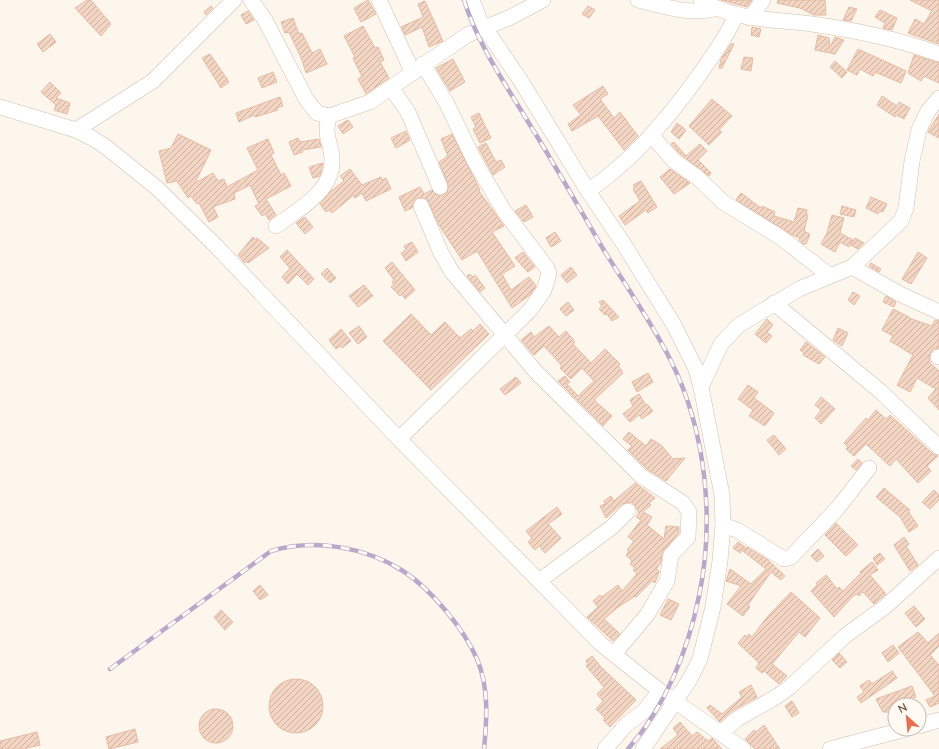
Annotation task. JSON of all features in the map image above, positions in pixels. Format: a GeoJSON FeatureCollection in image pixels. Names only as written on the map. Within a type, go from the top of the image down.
{"type":"FeatureCollection","features":[{"type":"Feature","properties":{"kind":"street"},"geometry":{"type":"LineString","coordinates":[[76,130],[153,81],[234,0]]}},
{"type":"Feature","properties":{"kind":"street"},"geometry":{"type":"LineString","coordinates":[[251,0],[265,20],[306,99],[317,113],[330,116],[370,102],[392,89],[418,68],[467,35],[543,0]]}},
{"type":"Feature","properties":{"kind":"street"},"geometry":{"type":"LineString","coordinates":[[379,0],[418,68],[447,104],[474,160],[504,211],[547,268],[549,274],[548,281],[538,301],[399,439]]}},
{"type":"Feature","properties":{"kind":"street"},"geometry":{"type":"LineString","coordinates":[[472,0],[485,28],[519,78],[588,191],[623,243],[674,325],[696,369],[701,387],[722,495],[720,561],[714,607],[700,659],[690,679],[643,749]]}},
{"type":"Feature","properties":{"kind":"street"},"geometry":{"type":"LineString","coordinates":[[638,0],[679,10],[707,11],[716,8]]}},
{"type":"Feature","properties":{"kind":"street"},"geometry":{"type":"LineString","coordinates":[[700,0],[716,8],[743,17],[857,31],[939,54]]}},
{"type":"Feature","properties":{"kind":"street"},"geometry":{"type":"LineString","coordinates":[[588,191],[618,169],[652,136],[675,109],[743,17],[763,0]]}},
{"type":"Feature","properties":{"kind":"street"},"geometry":{"type":"LineString","coordinates":[[392,89],[408,112],[440,187]]}},
{"type":"Feature","properties":{"kind":"street"},"geometry":{"type":"LineString","coordinates":[[701,387],[713,358],[729,335],[745,322],[774,303],[829,275],[852,267],[901,221],[906,208],[912,162],[919,130],[928,112],[939,98]]}},
{"type":"Feature","properties":{"kind":"street"},"geometry":{"type":"LineString","coordinates":[[0,107],[76,130],[106,147],[157,188],[187,216],[399,439],[539,581],[614,654],[660,691],[743,749]]}},
{"type":"Feature","properties":{"kind":"street"},"geometry":{"type":"LineString","coordinates":[[276,226],[319,193],[324,186],[332,166],[332,158],[326,136],[330,116]]}},
{"type":"Feature","properties":{"kind":"street"},"geometry":{"type":"LineString","coordinates":[[652,136],[674,161],[697,177],[723,202],[780,237],[829,275]]}},
{"type":"Feature","properties":{"kind":"street"},"geometry":{"type":"LineString","coordinates":[[421,206],[441,253],[452,272],[504,336],[546,382],[641,476],[683,503],[688,509],[688,537],[671,555],[667,581],[647,615],[614,654]]}},
{"type":"Feature","properties":{"kind":"street"},"geometry":{"type":"LineString","coordinates":[[852,267],[900,294],[939,312]]}},
{"type":"Feature","properties":{"kind":"street"},"geometry":{"type":"LineString","coordinates":[[774,303],[880,391],[939,447]]}},
{"type":"Feature","properties":{"kind":"street"},"geometry":{"type":"LineString","coordinates":[[722,525],[737,530],[784,559],[791,557],[837,509],[869,468]]}},
{"type":"Feature","properties":{"kind":"street"},"geometry":{"type":"LineString","coordinates":[[539,581],[612,527],[628,511]]}},
{"type":"Feature","properties":{"kind":"street"},"geometry":{"type":"LineString","coordinates":[[721,733],[737,719],[776,697],[790,687],[846,636],[886,606],[939,558]]}},
{"type":"Feature","properties":{"kind":"street"},"geometry":{"type":"LineString","coordinates":[[605,749],[626,725],[644,711],[660,691]]}},
{"type":"Feature","properties":{"kind":"street"},"geometry":{"type":"LineString","coordinates":[[927,724],[939,720]]}},
{"type":"Feature","properties":{"kind":"street"},"geometry":{"type":"LineString","coordinates":[[830,749],[887,734]]}},
{"type":"Feature","properties":{"kind":"building"},"geometry":{"type":"Polygon","coordinates":[[[87,0],[91,0],[111,24],[101,36],[75,8],[87,0]]]}},
{"type":"Feature","properties":{"kind":"building"},"geometry":{"type":"Polygon","coordinates":[[[368,0],[376,14],[361,22],[354,8],[368,0]]]}},
{"type":"Feature","properties":{"kind":"building"},"geometry":{"type":"Polygon","coordinates":[[[721,0],[752,0],[747,7],[721,0]]]}},
{"type":"Feature","properties":{"kind":"building"},"geometry":{"type":"Polygon","coordinates":[[[778,0],[825,0],[826,15],[814,15],[800,8],[777,3],[778,0]]]}},
{"type":"Feature","properties":{"kind":"building"},"geometry":{"type":"Polygon","coordinates":[[[910,0],[939,0],[939,44],[908,33],[915,19],[924,24],[932,11],[910,0]]]}},
{"type":"Feature","properties":{"kind":"building"},"geometry":{"type":"Polygon","coordinates":[[[425,1],[443,41],[429,47],[422,27],[405,35],[401,27],[423,17],[418,4],[425,1]]]}},
{"type":"Feature","properties":{"kind":"building"},"geometry":{"type":"Polygon","coordinates":[[[211,6],[213,8],[206,15],[204,12],[211,6]]]}},
{"type":"Feature","properties":{"kind":"building"},"geometry":{"type":"Polygon","coordinates":[[[588,6],[595,10],[589,18],[582,14],[588,6]]]}},
{"type":"Feature","properties":{"kind":"building"},"geometry":{"type":"Polygon","coordinates":[[[849,7],[857,9],[851,21],[843,20],[849,7]]]}},
{"type":"Feature","properties":{"kind":"building"},"geometry":{"type":"Polygon","coordinates":[[[880,10],[897,18],[892,30],[883,28],[885,23],[875,17],[880,10]]]}},
{"type":"Feature","properties":{"kind":"building"},"geometry":{"type":"Polygon","coordinates":[[[248,11],[254,20],[246,24],[241,15],[248,11]]]}},
{"type":"Feature","properties":{"kind":"building"},"geometry":{"type":"Polygon","coordinates":[[[293,18],[299,34],[302,33],[312,53],[320,49],[327,64],[306,73],[302,60],[289,32],[285,33],[281,22],[293,18]]]}},
{"type":"Feature","properties":{"kind":"building"},"geometry":{"type":"Polygon","coordinates":[[[363,26],[375,48],[378,47],[384,60],[380,62],[389,78],[366,94],[358,79],[362,77],[353,58],[355,57],[344,36],[363,26]]]}},
{"type":"Feature","properties":{"kind":"building"},"geometry":{"type":"Polygon","coordinates":[[[752,27],[761,29],[759,37],[751,35],[752,27]]]}},
{"type":"Feature","properties":{"kind":"building"},"geometry":{"type":"Polygon","coordinates":[[[50,34],[56,42],[43,52],[37,44],[50,34]]]}},
{"type":"Feature","properties":{"kind":"building"},"geometry":{"type":"Polygon","coordinates":[[[818,35],[829,38],[830,47],[835,37],[844,40],[835,54],[815,50],[818,35]]]}},
{"type":"Feature","properties":{"kind":"building"},"geometry":{"type":"Polygon","coordinates":[[[731,44],[734,44],[722,68],[719,68],[721,59],[731,44]]]}},
{"type":"Feature","properties":{"kind":"building"},"geometry":{"type":"Polygon","coordinates":[[[858,49],[906,71],[901,83],[875,72],[873,76],[860,69],[857,75],[847,70],[858,49]]]}},
{"type":"Feature","properties":{"kind":"building"},"geometry":{"type":"Polygon","coordinates":[[[210,54],[229,82],[221,88],[202,58],[210,54]]]}},
{"type":"Feature","properties":{"kind":"building"},"geometry":{"type":"Polygon","coordinates":[[[914,55],[939,63],[939,83],[924,76],[921,81],[908,73],[914,55]]]}},
{"type":"Feature","properties":{"kind":"building"},"geometry":{"type":"Polygon","coordinates":[[[744,57],[753,58],[751,71],[741,69],[744,57]]]}},
{"type":"Feature","properties":{"kind":"building"},"geometry":{"type":"Polygon","coordinates":[[[453,59],[465,82],[450,91],[436,68],[453,59]]]}},
{"type":"Feature","properties":{"kind":"building"},"geometry":{"type":"Polygon","coordinates":[[[835,61],[847,72],[842,78],[830,67],[835,61]]]}},
{"type":"Feature","properties":{"kind":"building"},"geometry":{"type":"Polygon","coordinates":[[[273,72],[277,82],[262,88],[258,78],[273,72]]]}},
{"type":"Feature","properties":{"kind":"building"},"geometry":{"type":"Polygon","coordinates":[[[50,82],[61,93],[56,98],[70,103],[67,114],[54,110],[56,105],[41,92],[50,82]]]}},
{"type":"Feature","properties":{"kind":"building"},"geometry":{"type":"Polygon","coordinates":[[[603,86],[608,94],[600,99],[614,118],[620,112],[638,136],[624,150],[598,116],[572,131],[568,124],[581,115],[573,105],[603,86]]]}},
{"type":"Feature","properties":{"kind":"building"},"geometry":{"type":"Polygon","coordinates":[[[882,96],[897,106],[899,102],[910,108],[904,119],[896,115],[895,117],[877,105],[882,96]]]}},
{"type":"Feature","properties":{"kind":"building"},"geometry":{"type":"Polygon","coordinates":[[[280,97],[283,106],[277,108],[278,110],[255,117],[254,115],[239,122],[236,113],[280,97]]]}},
{"type":"Feature","properties":{"kind":"building"},"geometry":{"type":"Polygon","coordinates":[[[712,99],[732,116],[719,130],[722,132],[709,145],[689,126],[712,99]]]}},
{"type":"Feature","properties":{"kind":"building"},"geometry":{"type":"Polygon","coordinates":[[[479,113],[491,138],[480,143],[473,129],[476,127],[471,117],[479,113]]]}},
{"type":"Feature","properties":{"kind":"building"},"geometry":{"type":"Polygon","coordinates":[[[939,114],[939,138],[928,132],[939,114]]]}},
{"type":"Feature","properties":{"kind":"building"},"geometry":{"type":"Polygon","coordinates":[[[348,120],[353,127],[343,134],[338,126],[348,120]]]}},
{"type":"Feature","properties":{"kind":"building"},"geometry":{"type":"Polygon","coordinates":[[[677,123],[686,130],[679,139],[671,132],[677,123]]]}},
{"type":"Feature","properties":{"kind":"building"},"geometry":{"type":"Polygon","coordinates":[[[406,131],[410,140],[396,148],[391,138],[406,131]]]}},
{"type":"Feature","properties":{"kind":"building"},"geometry":{"type":"Polygon","coordinates":[[[178,134],[211,150],[195,183],[213,173],[218,181],[224,179],[227,187],[258,170],[247,148],[268,139],[274,153],[271,155],[281,175],[284,173],[291,186],[266,199],[276,215],[269,220],[265,214],[262,216],[255,206],[259,204],[250,185],[234,193],[235,199],[213,207],[218,217],[209,222],[199,203],[197,204],[191,196],[188,198],[177,181],[167,183],[159,151],[171,148],[178,134]]]}},
{"type":"Feature","properties":{"kind":"building"},"geometry":{"type":"Polygon","coordinates":[[[452,134],[480,190],[479,191],[504,226],[492,232],[515,266],[502,274],[511,290],[529,277],[536,286],[530,295],[512,308],[477,251],[462,260],[439,225],[427,199],[417,198],[414,201],[412,208],[405,211],[399,197],[420,187],[424,194],[432,190],[439,196],[447,193],[448,184],[439,162],[448,156],[441,139],[452,134]]]}},
{"type":"Feature","properties":{"kind":"building"},"geometry":{"type":"Polygon","coordinates":[[[298,138],[300,142],[319,139],[321,147],[302,150],[303,152],[294,155],[289,142],[298,138]]]}},
{"type":"Feature","properties":{"kind":"building"},"geometry":{"type":"Polygon","coordinates":[[[674,142],[686,156],[700,144],[707,151],[698,160],[711,173],[709,176],[680,154],[671,144],[674,142]]]}},
{"type":"Feature","properties":{"kind":"building"},"geometry":{"type":"Polygon","coordinates":[[[486,143],[496,162],[501,160],[505,167],[493,175],[478,147],[486,143]]]}},
{"type":"Feature","properties":{"kind":"building"},"geometry":{"type":"Polygon","coordinates":[[[323,163],[320,176],[313,178],[309,167],[323,163]]]}},
{"type":"Feature","properties":{"kind":"building"},"geometry":{"type":"Polygon","coordinates":[[[350,169],[362,185],[381,177],[382,180],[386,178],[391,189],[366,201],[362,193],[355,198],[354,195],[332,213],[329,210],[326,212],[320,204],[331,191],[344,181],[340,176],[350,169]]]}},
{"type":"Feature","properties":{"kind":"building"},"geometry":{"type":"Polygon","coordinates":[[[670,169],[690,183],[674,194],[660,177],[670,169]]]}},
{"type":"Feature","properties":{"kind":"building"},"geometry":{"type":"Polygon","coordinates":[[[641,181],[657,207],[648,213],[646,210],[625,225],[619,216],[640,201],[633,189],[635,188],[633,185],[641,181]]]}},
{"type":"Feature","properties":{"kind":"building"},"geometry":{"type":"Polygon","coordinates":[[[741,193],[761,208],[762,206],[775,212],[774,216],[794,222],[798,208],[807,210],[806,215],[808,215],[804,231],[810,234],[806,244],[803,244],[799,240],[800,238],[792,235],[736,200],[741,193]]]}},
{"type":"Feature","properties":{"kind":"building"},"geometry":{"type":"Polygon","coordinates":[[[871,197],[887,204],[883,212],[879,211],[878,214],[866,208],[871,197]]]}},
{"type":"Feature","properties":{"kind":"building"},"geometry":{"type":"Polygon","coordinates":[[[526,205],[533,217],[524,222],[515,211],[526,205]]]}},
{"type":"Feature","properties":{"kind":"building"},"geometry":{"type":"Polygon","coordinates":[[[842,206],[856,210],[854,217],[840,214],[842,206]]]}},
{"type":"Feature","properties":{"kind":"building"},"geometry":{"type":"Polygon","coordinates":[[[832,215],[844,218],[840,233],[853,240],[849,247],[840,242],[835,252],[821,244],[827,233],[832,215]]]}},
{"type":"Feature","properties":{"kind":"building"},"geometry":{"type":"Polygon","coordinates":[[[305,217],[313,227],[305,234],[296,223],[305,217]]]}},
{"type":"Feature","properties":{"kind":"building"},"geometry":{"type":"Polygon","coordinates":[[[555,232],[561,241],[551,247],[546,238],[555,232]]]}},
{"type":"Feature","properties":{"kind":"building"},"geometry":{"type":"Polygon","coordinates":[[[253,237],[256,240],[257,238],[269,248],[248,263],[247,261],[245,263],[238,255],[253,237]]]}},
{"type":"Feature","properties":{"kind":"building"},"geometry":{"type":"Polygon","coordinates":[[[855,238],[864,243],[858,249],[851,245],[855,238]]]}},
{"type":"Feature","properties":{"kind":"building"},"geometry":{"type":"Polygon","coordinates":[[[412,242],[418,252],[406,261],[401,253],[406,250],[404,246],[412,242]]]}},
{"type":"Feature","properties":{"kind":"building"},"geometry":{"type":"Polygon","coordinates":[[[287,250],[314,279],[308,285],[297,274],[288,284],[282,277],[290,268],[280,257],[287,250]]]}},
{"type":"Feature","properties":{"kind":"building"},"geometry":{"type":"Polygon","coordinates":[[[523,252],[535,267],[528,272],[515,258],[523,252]]]}},
{"type":"Feature","properties":{"kind":"building"},"geometry":{"type":"Polygon","coordinates":[[[918,252],[927,258],[911,284],[902,279],[918,252]]]}},
{"type":"Feature","properties":{"kind":"building"},"geometry":{"type":"Polygon","coordinates":[[[392,262],[415,290],[405,299],[402,294],[400,296],[391,287],[394,285],[392,282],[394,280],[385,268],[392,262]]]}},
{"type":"Feature","properties":{"kind":"building"},"geometry":{"type":"Polygon","coordinates":[[[871,263],[881,269],[879,272],[869,266],[871,263]]]}},
{"type":"Feature","properties":{"kind":"building"},"geometry":{"type":"Polygon","coordinates":[[[571,267],[577,275],[567,283],[561,275],[571,267]]]}},
{"type":"Feature","properties":{"kind":"building"},"geometry":{"type":"Polygon","coordinates":[[[327,268],[336,278],[330,283],[321,274],[327,268]]]}},
{"type":"Feature","properties":{"kind":"building"},"geometry":{"type":"Polygon","coordinates":[[[470,274],[473,277],[475,275],[485,288],[480,292],[467,276],[470,274]]]}},
{"type":"Feature","properties":{"kind":"building"},"geometry":{"type":"Polygon","coordinates":[[[364,285],[373,296],[358,307],[349,296],[364,285]]]}},
{"type":"Feature","properties":{"kind":"building"},"geometry":{"type":"Polygon","coordinates":[[[853,292],[860,296],[854,305],[848,300],[853,292]]]}},
{"type":"Feature","properties":{"kind":"building"},"geometry":{"type":"Polygon","coordinates":[[[886,296],[896,302],[894,307],[883,302],[886,296]]]}},
{"type":"Feature","properties":{"kind":"building"},"geometry":{"type":"Polygon","coordinates":[[[603,300],[619,317],[612,321],[606,313],[605,315],[599,309],[602,306],[599,302],[603,300]]]}},
{"type":"Feature","properties":{"kind":"building"},"geometry":{"type":"Polygon","coordinates":[[[568,302],[574,310],[566,316],[560,309],[568,302]]]}},
{"type":"Feature","properties":{"kind":"building"},"geometry":{"type":"Polygon","coordinates":[[[893,309],[909,318],[932,326],[935,320],[939,321],[939,348],[933,349],[929,357],[930,363],[939,371],[939,410],[928,398],[936,389],[917,378],[910,392],[897,385],[913,355],[890,341],[893,336],[882,330],[893,309]]]}},
{"type":"Feature","properties":{"kind":"building"},"geometry":{"type":"Polygon","coordinates":[[[411,314],[431,335],[445,322],[460,338],[471,329],[473,331],[480,324],[489,334],[431,390],[383,341],[411,314]]]}},
{"type":"Feature","properties":{"kind":"building"},"geometry":{"type":"Polygon","coordinates":[[[767,319],[773,325],[767,332],[772,336],[766,343],[755,334],[767,319]]]}},
{"type":"Feature","properties":{"kind":"building"},"geometry":{"type":"Polygon","coordinates":[[[359,326],[367,337],[358,344],[349,333],[359,326]]]}},
{"type":"Feature","properties":{"kind":"building"},"geometry":{"type":"Polygon","coordinates":[[[549,326],[559,337],[566,331],[575,342],[573,344],[591,363],[605,349],[620,364],[618,365],[623,373],[594,400],[612,416],[603,426],[558,381],[565,376],[570,382],[567,384],[578,396],[594,381],[582,368],[571,379],[560,368],[562,366],[544,346],[534,355],[521,340],[531,332],[534,337],[549,326]]]}},
{"type":"Feature","properties":{"kind":"building"},"geometry":{"type":"Polygon","coordinates":[[[838,328],[848,333],[842,346],[833,340],[838,328]]]}},
{"type":"Feature","properties":{"kind":"building"},"geometry":{"type":"Polygon","coordinates":[[[341,329],[351,341],[342,348],[340,346],[336,349],[329,340],[341,329]]]}},
{"type":"Feature","properties":{"kind":"building"},"geometry":{"type":"Polygon","coordinates":[[[806,342],[825,357],[819,364],[803,355],[804,353],[800,350],[806,342]]]}},
{"type":"Feature","properties":{"kind":"building"},"geometry":{"type":"Polygon","coordinates":[[[648,373],[653,382],[637,392],[632,382],[648,373]]]}},
{"type":"Feature","properties":{"kind":"building"},"geometry":{"type":"Polygon","coordinates":[[[516,377],[521,383],[505,395],[500,389],[516,377]]]}},
{"type":"Feature","properties":{"kind":"building"},"geometry":{"type":"Polygon","coordinates":[[[748,385],[758,392],[754,398],[774,413],[765,426],[749,416],[753,410],[738,399],[748,385]]]}},
{"type":"Feature","properties":{"kind":"building"},"geometry":{"type":"Polygon","coordinates":[[[639,394],[646,405],[647,404],[653,411],[642,419],[639,415],[630,422],[623,414],[633,406],[630,400],[639,394]]]}},
{"type":"Feature","properties":{"kind":"building"},"geometry":{"type":"Polygon","coordinates":[[[821,397],[835,409],[821,424],[815,418],[821,410],[815,405],[821,397]]]}},
{"type":"Feature","properties":{"kind":"building"},"geometry":{"type":"Polygon","coordinates":[[[876,410],[886,419],[890,415],[933,454],[938,456],[927,466],[931,471],[918,483],[896,459],[890,466],[866,444],[854,456],[846,449],[848,447],[844,443],[866,418],[868,420],[876,410]]]}},
{"type":"Feature","properties":{"kind":"building"},"geometry":{"type":"Polygon","coordinates":[[[629,432],[646,446],[651,439],[661,445],[673,459],[685,458],[666,481],[647,469],[628,450],[632,446],[623,439],[629,432]]]}},
{"type":"Feature","properties":{"kind":"building"},"geometry":{"type":"Polygon","coordinates":[[[774,435],[786,449],[779,455],[767,440],[774,435]]]}},
{"type":"Feature","properties":{"kind":"building"},"geometry":{"type":"Polygon","coordinates":[[[858,459],[862,463],[856,470],[851,466],[858,459]]]}},
{"type":"Feature","properties":{"kind":"building"},"geometry":{"type":"Polygon","coordinates":[[[635,483],[655,498],[649,503],[651,505],[643,512],[652,517],[647,525],[664,539],[666,526],[679,527],[679,533],[662,553],[661,563],[656,569],[659,571],[655,583],[652,581],[636,597],[635,596],[617,608],[604,619],[620,634],[613,641],[587,617],[598,607],[593,601],[600,595],[602,597],[618,585],[622,591],[637,574],[633,570],[635,568],[630,564],[632,561],[626,555],[629,551],[627,550],[634,541],[628,537],[641,520],[636,517],[639,513],[635,505],[631,502],[622,504],[606,518],[600,506],[605,504],[604,501],[611,496],[614,501],[635,483]]]}},
{"type":"Feature","properties":{"kind":"building"},"geometry":{"type":"Polygon","coordinates":[[[884,488],[910,510],[908,511],[918,526],[909,532],[900,517],[876,497],[884,488]]]}},
{"type":"Feature","properties":{"kind":"building"},"geometry":{"type":"Polygon","coordinates":[[[934,490],[939,495],[939,500],[930,509],[922,502],[934,490]]]}},
{"type":"Feature","properties":{"kind":"building"},"geometry":{"type":"Polygon","coordinates":[[[557,507],[562,514],[548,524],[561,538],[545,553],[539,546],[535,550],[528,542],[532,538],[526,531],[557,507]]]}},
{"type":"Feature","properties":{"kind":"building"},"geometry":{"type":"Polygon","coordinates":[[[836,523],[858,545],[846,556],[825,535],[836,523]]]}},
{"type":"Feature","properties":{"kind":"building"},"geometry":{"type":"Polygon","coordinates":[[[904,537],[909,544],[906,546],[918,565],[910,571],[894,545],[904,537]]]}},
{"type":"Feature","properties":{"kind":"building"},"geometry":{"type":"Polygon","coordinates":[[[738,542],[745,547],[740,553],[733,548],[738,542]]]}},
{"type":"Feature","properties":{"kind":"building"},"geometry":{"type":"Polygon","coordinates":[[[747,547],[768,560],[785,576],[781,580],[771,572],[748,605],[750,607],[743,616],[727,604],[741,586],[726,581],[730,569],[751,584],[766,569],[743,551],[747,547]]]}},
{"type":"Feature","properties":{"kind":"building"},"geometry":{"type":"Polygon","coordinates":[[[818,549],[824,556],[817,562],[811,556],[818,549]]]}},
{"type":"Feature","properties":{"kind":"building"},"geometry":{"type":"Polygon","coordinates":[[[880,553],[885,559],[877,565],[873,558],[880,553]]]}},
{"type":"Feature","properties":{"kind":"building"},"geometry":{"type":"Polygon","coordinates":[[[872,562],[878,570],[870,575],[886,594],[874,604],[863,592],[859,596],[857,594],[853,596],[834,617],[811,591],[817,585],[816,583],[826,575],[837,589],[839,587],[843,591],[861,573],[860,572],[872,562]]]}},
{"type":"Feature","properties":{"kind":"building"},"geometry":{"type":"Polygon","coordinates":[[[260,585],[268,595],[260,600],[253,591],[260,585]]]}},
{"type":"Feature","properties":{"kind":"building"},"geometry":{"type":"Polygon","coordinates":[[[791,592],[820,618],[805,637],[799,632],[772,664],[787,676],[779,684],[764,671],[762,673],[756,668],[759,663],[738,643],[745,635],[746,637],[749,634],[752,637],[767,617],[791,592]]]}},
{"type":"Feature","properties":{"kind":"building"},"geometry":{"type":"Polygon","coordinates":[[[668,599],[679,604],[671,620],[660,615],[668,599]]]}},
{"type":"Feature","properties":{"kind":"building"},"geometry":{"type":"Polygon","coordinates":[[[914,606],[925,619],[916,627],[905,613],[914,606]]]}},
{"type":"Feature","properties":{"kind":"building"},"geometry":{"type":"Polygon","coordinates":[[[221,610],[233,622],[225,630],[214,617],[221,610]]]}},
{"type":"Feature","properties":{"kind":"building"},"geometry":{"type":"Polygon","coordinates":[[[918,632],[928,643],[939,633],[939,646],[930,655],[939,665],[939,703],[930,707],[927,700],[935,696],[898,647],[918,632]]]}},
{"type":"Feature","properties":{"kind":"building"},"geometry":{"type":"Polygon","coordinates":[[[893,645],[899,653],[888,662],[882,653],[893,645]]]}},
{"type":"Feature","properties":{"kind":"building"},"geometry":{"type":"Polygon","coordinates":[[[839,653],[847,662],[840,668],[832,660],[839,653]]]}},
{"type":"Feature","properties":{"kind":"building"},"geometry":{"type":"Polygon","coordinates":[[[592,656],[601,667],[636,700],[610,727],[603,720],[605,718],[596,709],[603,701],[597,694],[604,687],[586,666],[588,664],[586,661],[592,656]]]}},
{"type":"Feature","properties":{"kind":"building"},"geometry":{"type":"Polygon","coordinates":[[[892,671],[897,678],[861,703],[857,697],[864,692],[860,686],[869,680],[872,684],[892,671]]]}},
{"type":"Feature","properties":{"kind":"building"},"geometry":{"type":"Polygon","coordinates":[[[296,679],[306,681],[315,687],[321,696],[323,706],[321,716],[315,725],[306,731],[296,733],[286,731],[277,725],[271,716],[269,706],[271,696],[277,687],[286,681],[296,679]]]}},
{"type":"Feature","properties":{"kind":"building"},"geometry":{"type":"Polygon","coordinates":[[[751,685],[757,697],[732,711],[720,722],[707,708],[710,705],[722,714],[742,697],[739,692],[751,685]]]}},
{"type":"Feature","properties":{"kind":"building"},"geometry":{"type":"Polygon","coordinates":[[[912,686],[916,697],[887,697],[887,712],[883,712],[876,699],[912,686]]]}},
{"type":"Feature","properties":{"kind":"building"},"geometry":{"type":"Polygon","coordinates":[[[792,701],[799,713],[792,717],[785,706],[792,701]]]}},
{"type":"Feature","properties":{"kind":"building"},"geometry":{"type":"Polygon","coordinates":[[[213,709],[219,709],[223,710],[230,716],[233,726],[232,733],[226,740],[219,743],[213,743],[209,742],[202,736],[199,729],[199,723],[200,719],[206,712],[213,709]]]}},
{"type":"Feature","properties":{"kind":"building"},"geometry":{"type":"Polygon","coordinates":[[[680,722],[692,736],[697,732],[708,741],[712,738],[722,749],[660,749],[678,735],[673,728],[680,722]]]}},
{"type":"Feature","properties":{"kind":"building"},"geometry":{"type":"Polygon","coordinates":[[[764,725],[780,749],[755,749],[745,739],[754,730],[756,732],[764,725]]]}},
{"type":"Feature","properties":{"kind":"building"},"geometry":{"type":"Polygon","coordinates":[[[135,729],[138,742],[109,749],[106,737],[135,729]]]}},
{"type":"Feature","properties":{"kind":"building"},"geometry":{"type":"Polygon","coordinates":[[[37,732],[40,745],[23,749],[0,749],[0,741],[37,732]]]}},
{"type":"Feature","properties":{"kind":"railway"},"geometry":{"type":"LineString","coordinates":[[464,0],[477,33],[493,64],[671,361],[683,388],[699,446],[704,476],[706,507],[704,567],[699,596],[681,658],[664,697],[641,733],[628,749]]}},
{"type":"Feature","properties":{"kind":"railway"},"geometry":{"type":"LineString","coordinates":[[110,669],[271,551],[304,545],[339,547],[372,556],[403,571],[425,588],[446,610],[464,635],[477,659],[484,681],[486,703],[484,749]]}}]}
